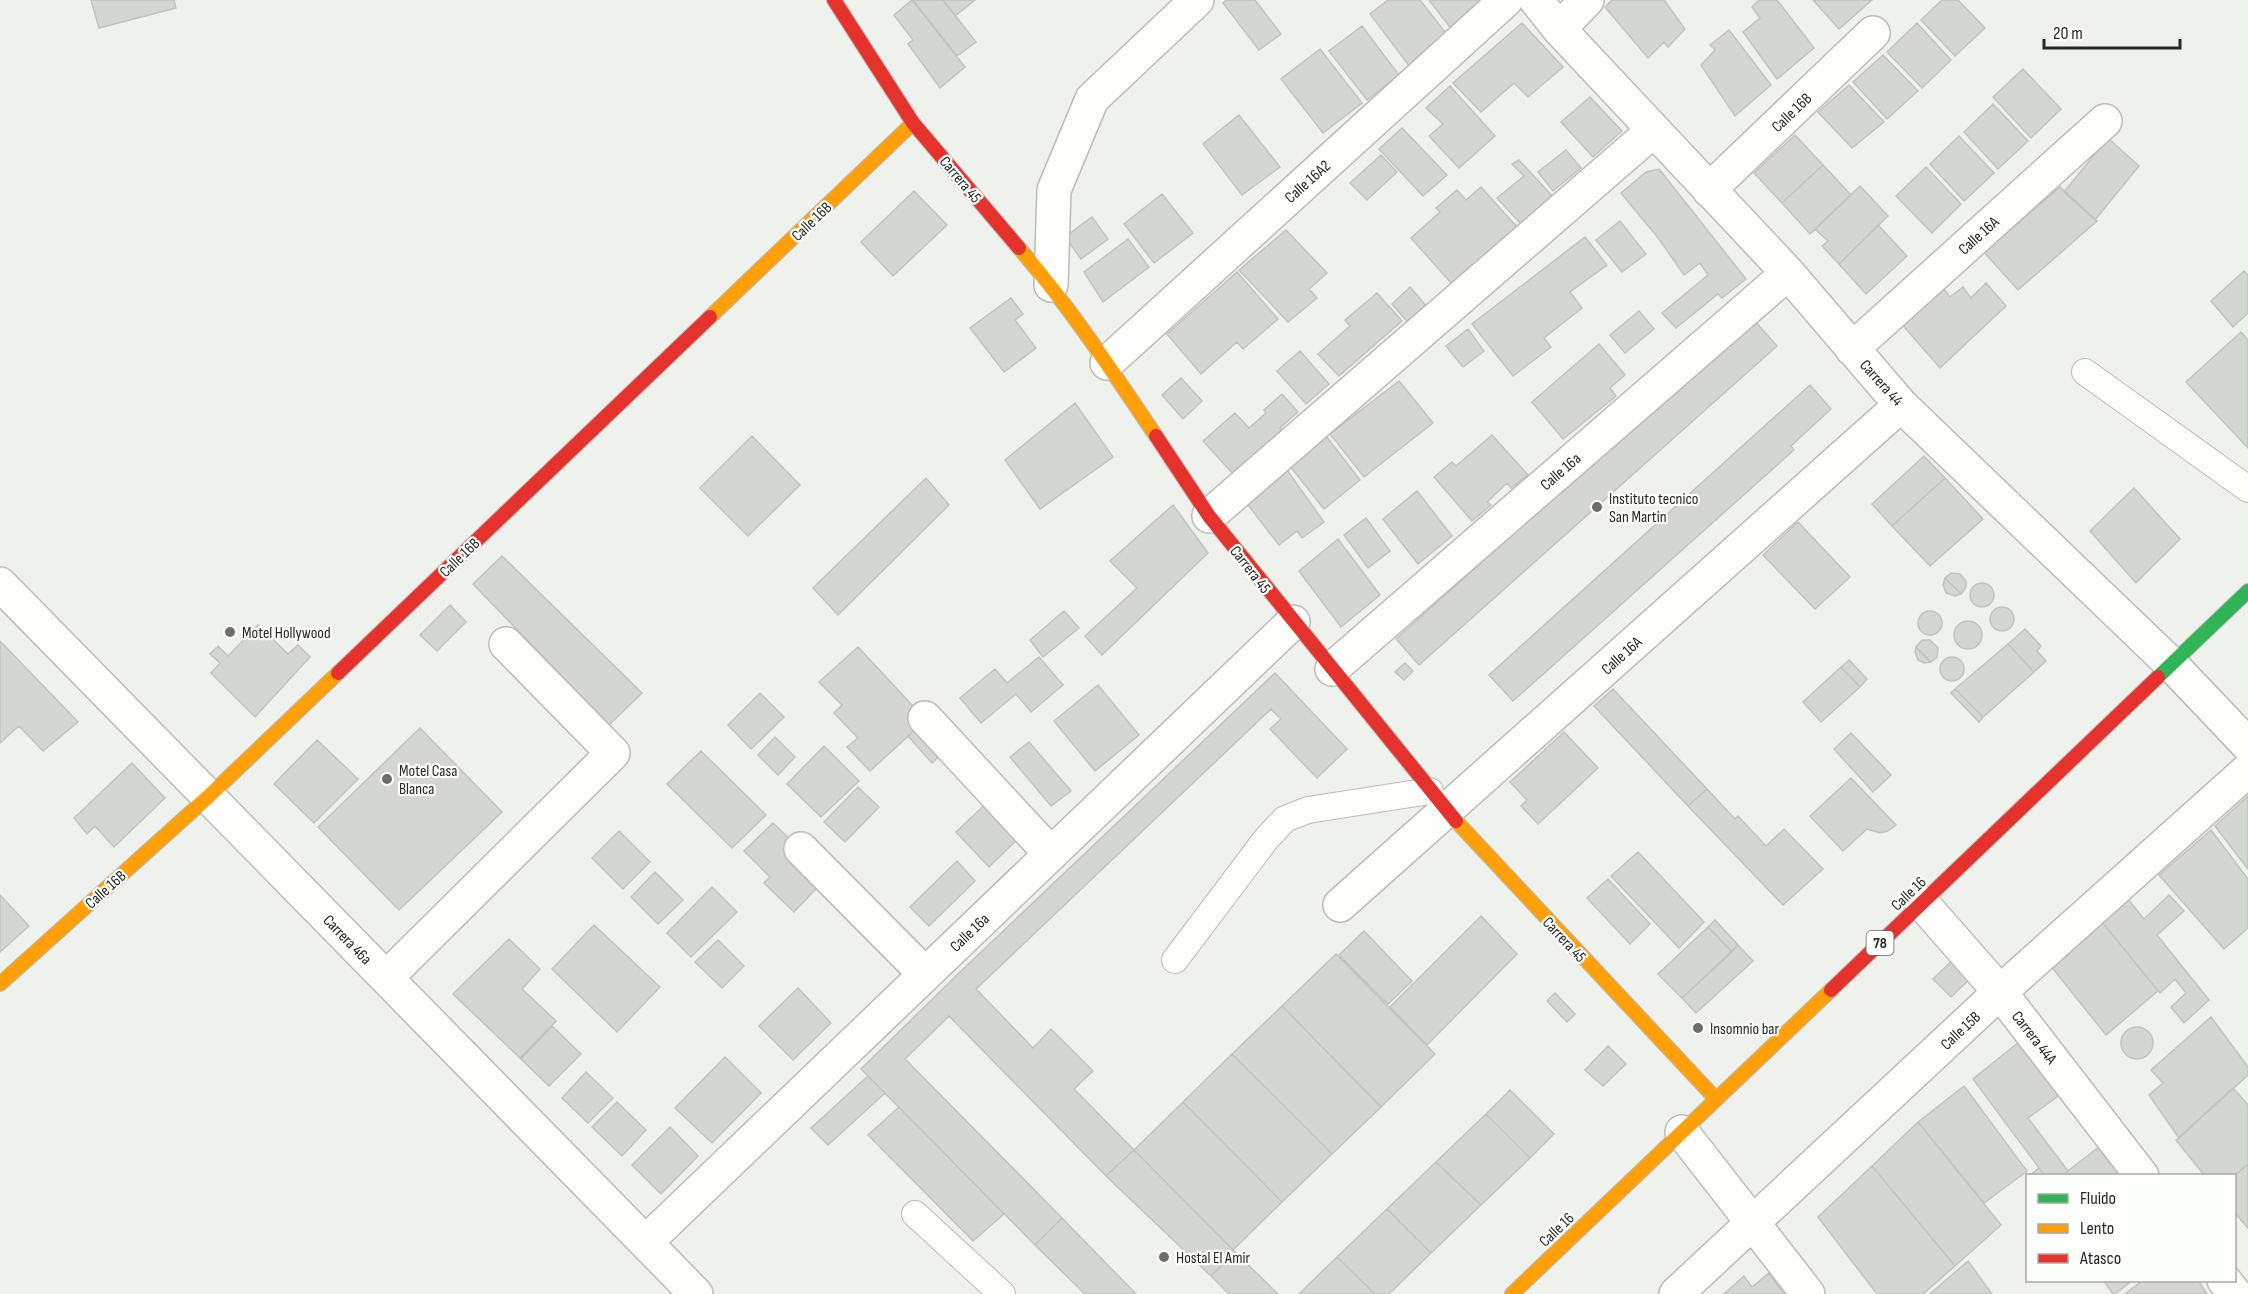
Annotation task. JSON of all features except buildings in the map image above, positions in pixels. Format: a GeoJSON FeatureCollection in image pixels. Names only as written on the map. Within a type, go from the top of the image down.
{"type":"FeatureCollection","features":[{"type":"Feature","properties":{"kind":"main road","name":"Carrera 45"},"geometry":{"type":"LineString","coordinates":[[845,4],[913,123],[1051,285],[1107,363],[1209,516],[1293,622],[1438,801],[1716,1099]]}},
{"type":"Feature","properties":{"kind":"main road","name":"Calle 16B"},"geometry":{"type":"LineString","coordinates":[[0,984],[208,796],[913,123]]}},
{"type":"Feature","properties":{"kind":"main road","name":"Calle 16"},"geometry":{"type":"LineString","coordinates":[[1525,1290],[1716,1099],[2248,591]]}},
{"type":"Feature","properties":{"kind":"street"},"geometry":{"type":"LineString","coordinates":[[1051,285],[1054,190],[1092,99],[1197,0]]}},
{"type":"Feature","properties":{"kind":"street","name":"Calle 16A2"},"geometry":{"type":"LineString","coordinates":[[1107,363],[1506,0]]}},
{"type":"Feature","properties":{"kind":"street","name":"Carrera 44"},"geometry":{"type":"LineString","coordinates":[[1536,0],[1559,29],[1788,273],[1902,405],[2171,664],[2248,745]]}},
{"type":"Feature","properties":{"kind":"street"},"geometry":{"type":"LineString","coordinates":[[1559,29],[1587,0]]}},
{"type":"Feature","properties":{"kind":"street","name":"Calle 16B"},"geometry":{"type":"LineString","coordinates":[[1708,190],[1873,33]]}},
{"type":"Feature","properties":{"kind":"street","name":"Calle 16A"},"geometry":{"type":"LineString","coordinates":[[1852,349],[2105,121]]}},
{"type":"Feature","properties":{"kind":"street"},"geometry":{"type":"LineString","coordinates":[[1209,516],[1654,130]]}},
{"type":"Feature","properties":{"kind":"street","name":"Calle 16a"},"geometry":{"type":"LineString","coordinates":[[1332,669],[1788,273]]}},
{"type":"Feature","properties":{"kind":"street","name":"Calle 16A"},"geometry":{"type":"LineString","coordinates":[[1340,905],[1438,801],[1902,405]]}},
{"type":"Feature","properties":{"kind":"street","name":"Carrera 46a"},"geometry":{"type":"LineString","coordinates":[[0,584],[696,1294]]}},
{"type":"Feature","properties":{"kind":"street","name":"Calle 16a"},"geometry":{"type":"LineString","coordinates":[[646,1242],[1293,622]]}},
{"type":"Feature","properties":{"kind":"street"},"geometry":{"type":"LineString","coordinates":[[386,978],[613,753],[506,644]]}},
{"type":"Feature","properties":{"kind":"street"},"geometry":{"type":"LineString","coordinates":[[925,718],[1051,854]]}},
{"type":"Feature","properties":{"kind":"street","name":"Calle 15B"},"geometry":{"type":"LineString","coordinates":[[1676,1294],[2000,992],[2248,770]]}},
{"type":"Feature","properties":{"kind":"street"},"geometry":{"type":"LineString","coordinates":[[801,849],[925,974]]}},
{"type":"Feature","properties":{"kind":"street","name":"Carrera 44A"},"geometry":{"type":"LineString","coordinates":[[1922,903],[2000,992],[2140,1174]]}},
{"type":"Feature","properties":{"kind":"street"},"geometry":{"type":"LineString","coordinates":[[1682,1132],[1808,1294]]}},
{"type":"Feature","properties":{"kind":"street"},"geometry":{"type":"LineString","coordinates":[[2225,1282],[2235,1294]]}},
{"type":"Feature","properties":{"kind":"lane"},"geometry":{"type":"LineString","coordinates":[[2085,372],[2248,489]]}},
{"type":"Feature","properties":{"kind":"lane"},"geometry":{"type":"LineString","coordinates":[[1175,960],[1267,838],[1286,819],[1308,810],[1438,801]]}},
{"type":"Feature","properties":{"kind":"lane"},"geometry":{"type":"LineString","coordinates":[[915,1214],[1002,1294]]}},
{"type":"Feature","properties":{"kind":"traffic: fast"},"geometry":{"type":"LineString","coordinates":[[2158,677],[2248,591]]}},
{"type":"Feature","properties":{"kind":"traffic: slow"},"geometry":{"type":"LineString","coordinates":[[710,317],[913,123]]}},
{"type":"Feature","properties":{"kind":"traffic: slow"},"geometry":{"type":"LineString","coordinates":[[1019,248],[1073,316],[1156,436]]}},
{"type":"Feature","properties":{"kind":"traffic: slow"},"geometry":{"type":"LineString","coordinates":[[0,984],[209,796],[338,673]]}},
{"type":"Feature","properties":{"kind":"traffic: slow"},"geometry":{"type":"LineString","coordinates":[[1456,821],[1716,1099]]}},
{"type":"Feature","properties":{"kind":"traffic: slow"},"geometry":{"type":"LineString","coordinates":[[1512,1294],[1831,990]]}},
{"type":"Feature","properties":{"kind":"traffic: jam"},"geometry":{"type":"LineString","coordinates":[[834,0],[913,123],[1019,248]]}},
{"type":"Feature","properties":{"kind":"traffic: jam"},"geometry":{"type":"LineString","coordinates":[[338,673],[710,317]]}},
{"type":"Feature","properties":{"kind":"traffic: jam"},"geometry":{"type":"LineString","coordinates":[[1156,436],[1209,516],[1456,821]]}},
{"type":"Feature","properties":{"kind":"traffic: jam"},"geometry":{"type":"LineString","coordinates":[[1831,990],[2158,677]]}},
{"type":"Feature","properties":{"kind":"place","name":"Instituto tecnico San Martin"},"geometry":{"type":"Point","coordinates":[1597,507]}},
{"type":"Feature","properties":{"kind":"place","name":"Motel Hollywood"},"geometry":{"type":"Point","coordinates":[230,632]}},
{"type":"Feature","properties":{"kind":"place","name":"Motel Casa Blanca"},"geometry":{"type":"Point","coordinates":[387,779]}},
{"type":"Feature","properties":{"kind":"place","name":"Insomnio bar"},"geometry":{"type":"Point","coordinates":[1698,1028]}},
{"type":"Feature","properties":{"kind":"place","name":"Hostal El Amir"},"geometry":{"type":"Point","coordinates":[1164,1257]}}]}
